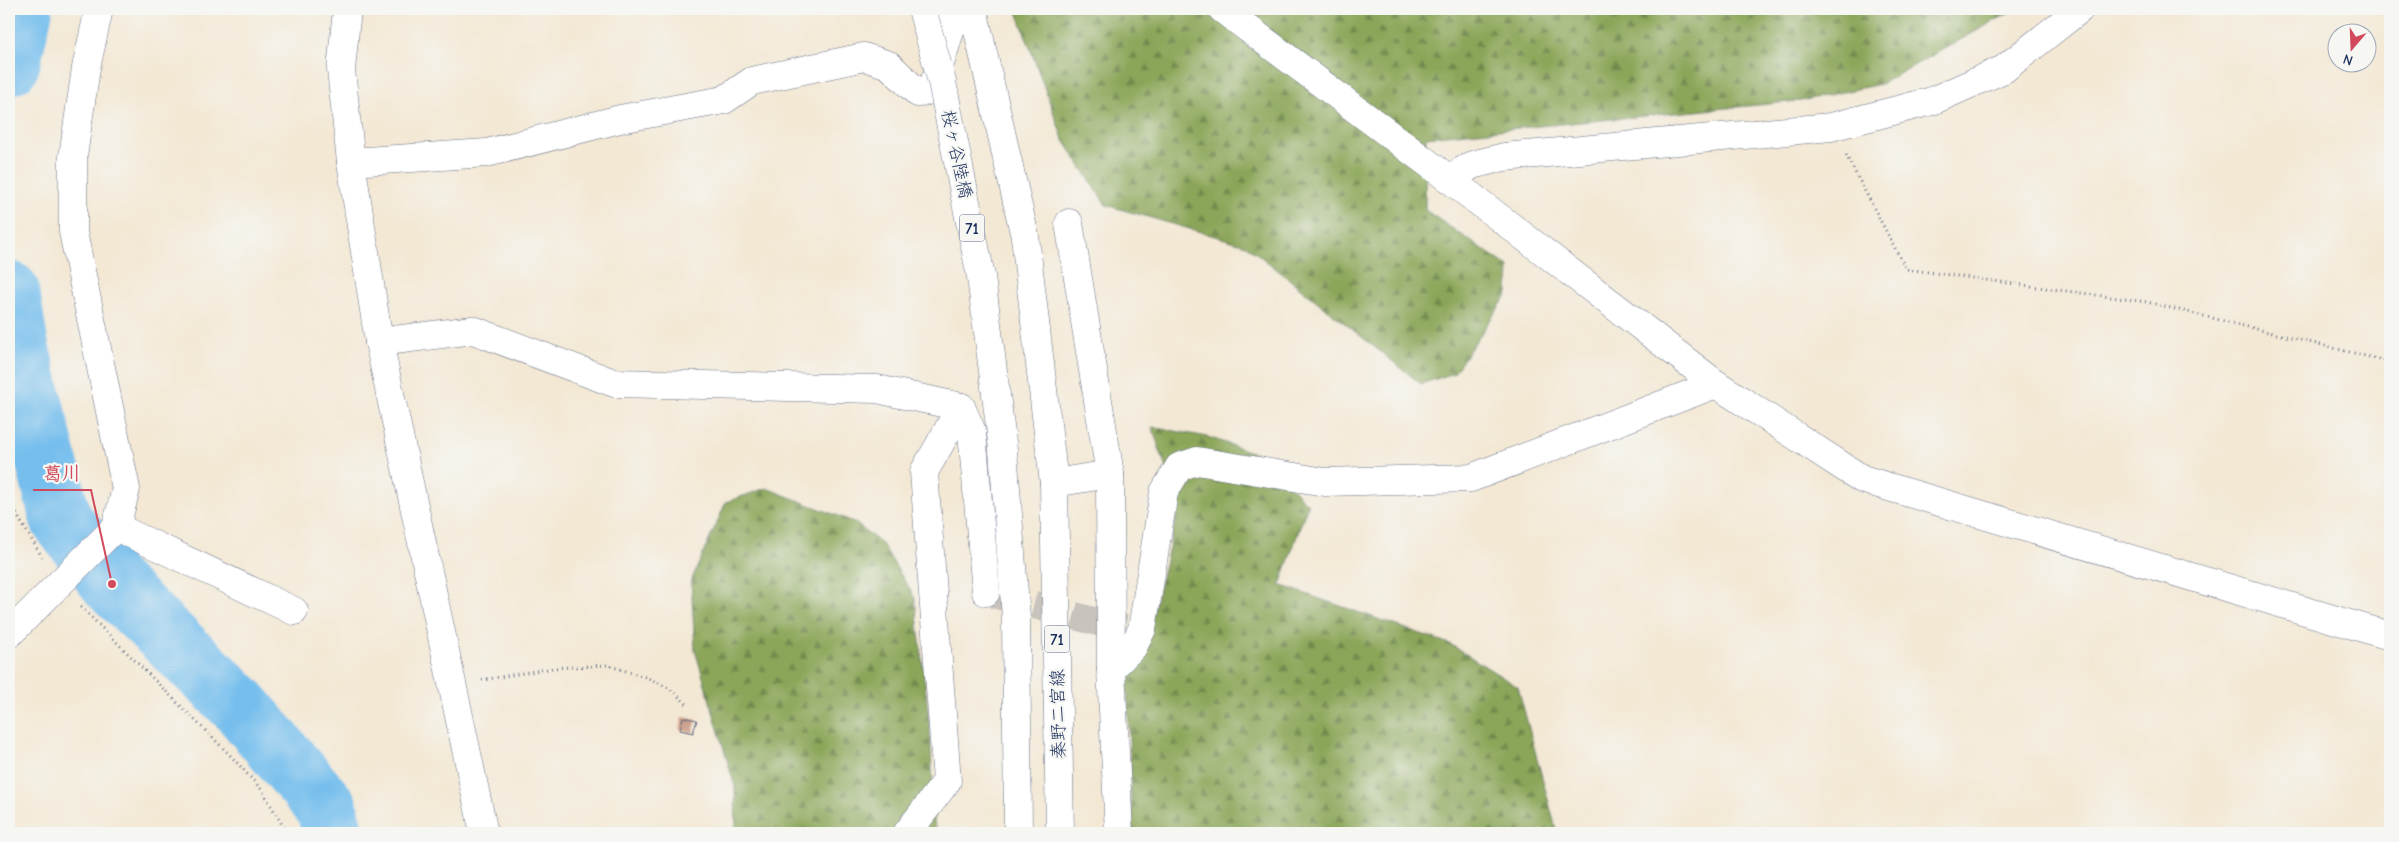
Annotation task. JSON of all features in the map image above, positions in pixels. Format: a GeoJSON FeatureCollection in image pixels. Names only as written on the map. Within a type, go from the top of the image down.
{"type":"FeatureCollection","features":[{"type":"Feature","properties":{"kind":"street"},"geometry":{"type":"LineString","coordinates":[[9,634],[111,532],[126,489],[73,232],[73,156],[86,68],[99,9]]}},
{"type":"Feature","properties":{"kind":"street"},"geometry":{"type":"LineString","coordinates":[[347,9],[341,70],[350,162],[379,342],[484,833]]}},
{"type":"Feature","properties":{"kind":"street","name":"桜ヶ谷陸橋"},"geometry":{"type":"LineString","coordinates":[[922,9],[944,91],[981,277],[1004,450],[1016,618],[1018,833]]}},
{"type":"Feature","properties":{"kind":"street"},"geometry":{"type":"LineString","coordinates":[[350,162],[487,153],[620,119],[724,100],[752,81],[864,57],[889,65],[918,93],[932,90],[951,28],[945,9]]}},
{"type":"Feature","properties":{"kind":"street","name":"秦野二宮線"},"geometry":{"type":"LineString","coordinates":[[973,9],[1025,237],[1054,482],[1060,833]]}},
{"type":"Feature","properties":{"kind":"street"},"geometry":{"type":"LineString","coordinates":[[1222,9],[1450,179],[1716,384],[1862,479],[2390,636]]}},
{"type":"Feature","properties":{"kind":"street"},"geometry":{"type":"LineString","coordinates":[[1450,179],[1472,165],[1504,157],[1832,127],[1932,101],[2004,69],[2080,9]]}},
{"type":"Feature","properties":{"kind":"street"},"geometry":{"type":"LineString","coordinates":[[1069,223],[1110,474],[1111,669],[1119,833]]}},
{"type":"Feature","properties":{"kind":"street"},"geometry":{"type":"LineString","coordinates":[[379,342],[472,330],[614,383],[877,389],[961,407]]}},
{"type":"Feature","properties":{"kind":"street"},"geometry":{"type":"LineString","coordinates":[[1111,669],[1133,647],[1142,629],[1160,509],[1164,492],[1179,467],[1197,461],[1325,482],[1471,478],[1716,384]]}},
{"type":"Feature","properties":{"kind":"street"},"geometry":{"type":"LineString","coordinates":[[961,407],[972,432],[986,592]]}},
{"type":"Feature","properties":{"kind":"street"},"geometry":{"type":"LineString","coordinates":[[907,833],[947,781],[924,472],[961,407]]}},
{"type":"Feature","properties":{"kind":"street"},"geometry":{"type":"LineString","coordinates":[[1054,482],[1110,474]]}},
{"type":"Feature","properties":{"kind":"street"},"geometry":{"type":"LineString","coordinates":[[111,532],[294,611]]}},
{"type":"Feature","properties":{"kind":"path"},"geometry":{"type":"LineString","coordinates":[[1832,127],[1906,268],[2147,302],[2390,362]]}},
{"type":"Feature","properties":{"kind":"path"},"geometry":{"type":"LineString","coordinates":[[9,494],[18,517],[60,581],[230,754],[262,790],[286,833]]}},
{"type":"Feature","properties":{"kind":"path"},"geometry":{"type":"LineString","coordinates":[[452,684],[553,668],[607,665],[669,688],[689,706]]}},
{"type":"Feature","properties":{"kind":"green space"},"geometry":{"type":"Polygon","coordinates":[[[1016,9],[2016,9],[1881,84],[1800,101],[1426,137],[1425,210],[1509,267],[1508,294],[1454,373],[1421,384],[1246,245],[1106,205],[1063,139],[1016,9]]]}},
{"type":"Feature","properties":{"kind":"green space"},"geometry":{"type":"Polygon","coordinates":[[[1152,427],[1208,437],[1257,454],[1308,504],[1280,585],[1450,644],[1518,687],[1557,833],[1132,833],[1127,675],[1150,625],[1179,507],[1152,427]]]}},
{"type":"Feature","properties":{"kind":"green space"},"geometry":{"type":"Polygon","coordinates":[[[766,488],[854,522],[882,544],[915,598],[930,727],[935,833],[736,833],[735,787],[695,650],[691,581],[726,502],[766,488]]]}},
{"type":"Feature","properties":{"kind":"building"},"geometry":{"type":"Polygon","coordinates":[[[683,717],[697,720],[693,733],[680,730],[683,717]]]}},
{"type":"Feature","properties":{"kind":"waterway"},"geometry":{"type":"LineString","coordinates":[[9,64],[22,9]]}},
{"type":"Feature","properties":{"kind":"waterway"},"geometry":{"type":"LineString","coordinates":[[9,292],[17,343],[61,519],[112,584],[240,706],[327,808],[333,833]]}},
{"type":"Feature","properties":{"kind":"tunnel"},"geometry":{"type":"LineString","coordinates":[[993,594],[1124,629]]}},
{"type":"Feature","properties":{"kind":"place","name":"葛川"},"geometry":{"type":"Point","coordinates":[112,584]}}]}
